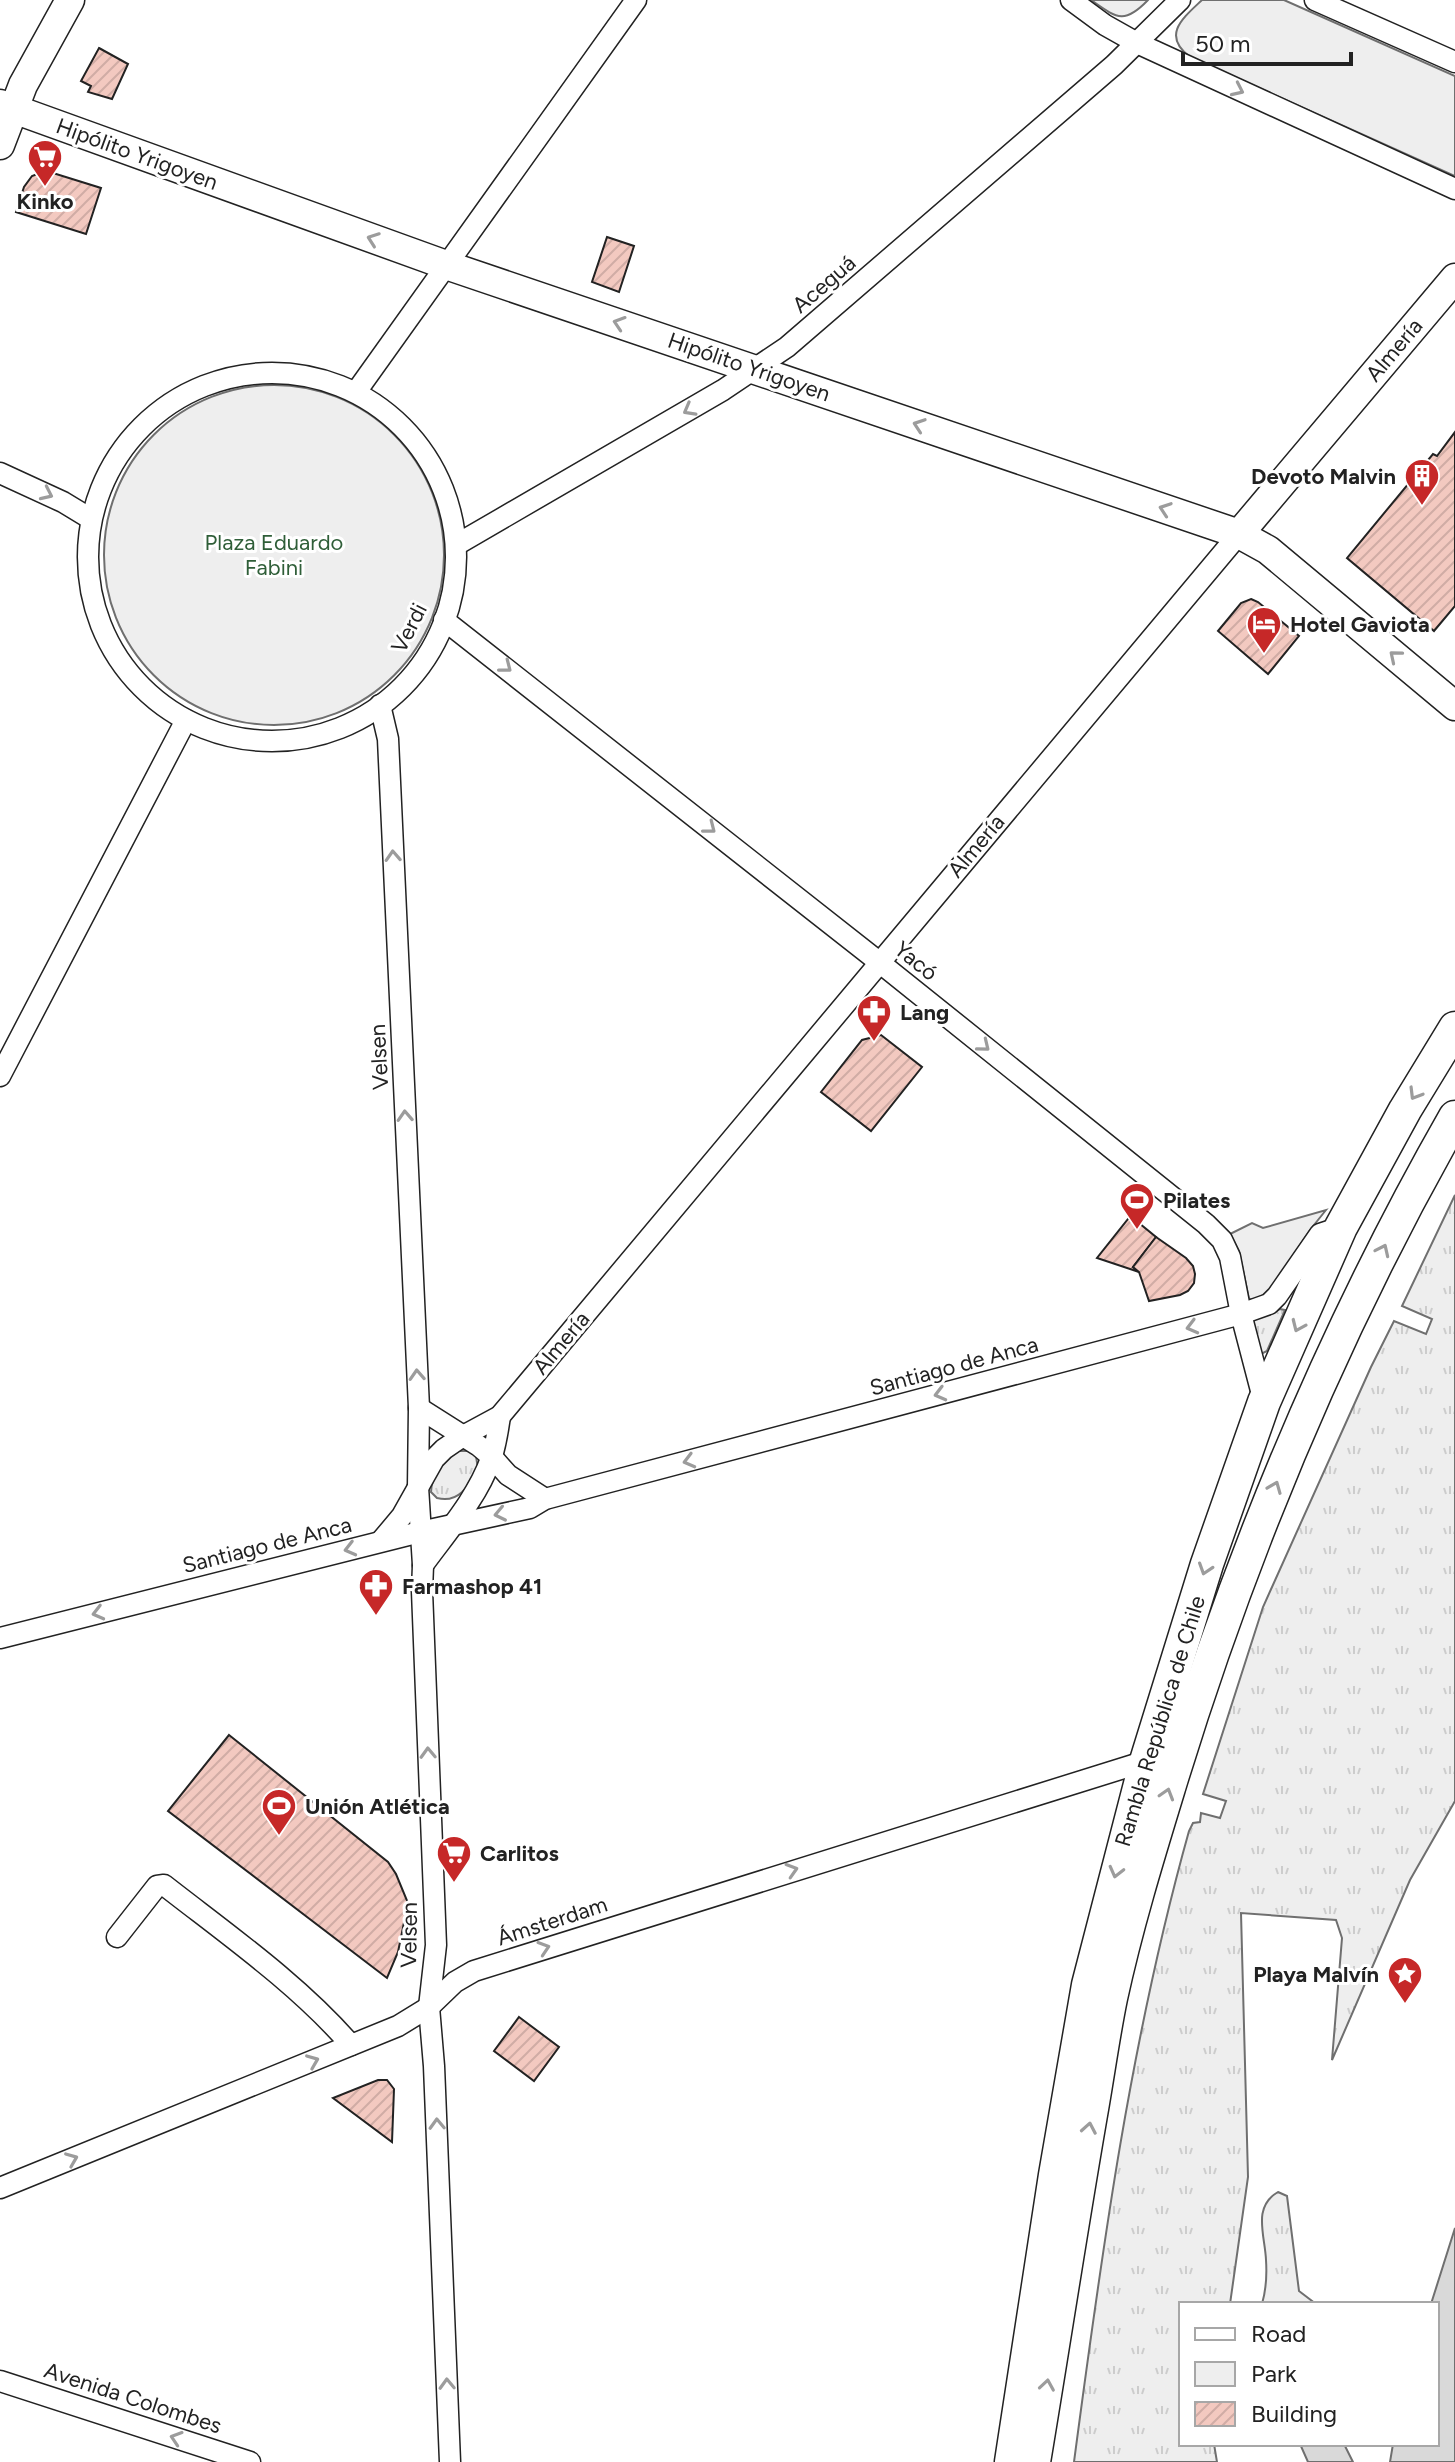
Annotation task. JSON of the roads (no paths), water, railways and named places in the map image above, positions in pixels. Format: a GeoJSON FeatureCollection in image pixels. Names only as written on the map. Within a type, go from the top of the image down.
{"type":"FeatureCollection","features":[{"type":"Feature","properties":{"kind":"main road","name":"Rambla República de Chile"},"geometry":{"type":"LineString","coordinates":[[1011,2462],[1088,1985],[1146,1761],[1207,1564],[1264,1402],[1341,1227],[1405,1110],[1455,1028]]}},
{"type":"Feature","properties":{"kind":"main road","name":"Rambla República de Chile"},"geometry":{"type":"LineString","coordinates":[[1034,2462],[1111,1997],[1150,1849],[1196,1699],[1245,1559],[1301,1423],[1399,1216],[1455,1117]]}},
{"type":"Feature","properties":{"kind":"street"},"geometry":{"type":"LineString","coordinates":[[0,145],[6,107],[70,0]]}},
{"type":"Feature","properties":{"kind":"street"},"geometry":{"type":"LineString","coordinates":[[356,392],[636,0]]}},
{"type":"Feature","properties":{"kind":"street"},"geometry":{"type":"LineString","coordinates":[[1071,0],[1137,43],[1455,189]]}},
{"type":"Feature","properties":{"kind":"street","name":"Aceguá"},"geometry":{"type":"LineString","coordinates":[[456,545],[723,390],[787,347],[1137,43],[1180,0]]}},
{"type":"Feature","properties":{"kind":"street"},"geometry":{"type":"LineString","coordinates":[[1315,0],[1455,62]]}},
{"type":"Feature","properties":{"kind":"street","name":"Hipólito Yrigoyen"},"geometry":{"type":"LineString","coordinates":[[6,107],[446,265],[1239,534],[1268,550],[1455,706]]}},
{"type":"Feature","properties":{"kind":"street","name":"Almería"},"geometry":{"type":"LineString","coordinates":[[381,1541],[402,1516],[434,1459],[463,1436],[500,1416],[1455,278]]}},
{"type":"Feature","properties":{"kind":"street","name":"Verdi"},"geometry":{"type":"LineString","coordinates":[[275,372],[317,377],[356,392],[387,412],[404,429],[433,468],[447,501],[456,545],[452,592],[444,620],[429,652],[407,681],[380,705],[351,723],[329,731],[285,741],[251,740],[217,733],[186,720],[157,702],[133,678],[98,620],[90,587],[87,553],[91,519],[105,479],[127,443],[157,413],[193,390],[233,376],[275,372]]}},
{"type":"Feature","properties":{"kind":"street"},"geometry":{"type":"LineString","coordinates":[[0,473],[63,502],[91,519]]}},
{"type":"Feature","properties":{"kind":"street","name":"Yacó"},"geometry":{"type":"LineString","coordinates":[[444,620],[1206,1224],[1222,1240],[1230,1257],[1264,1402]]}},
{"type":"Feature","properties":{"kind":"street","name":"Velsen"},"geometry":{"type":"LineString","coordinates":[[380,705],[388,739],[419,1408],[418,1487],[436,1945],[429,2007],[450,2462]]}},
{"type":"Feature","properties":{"kind":"street"},"geometry":{"type":"LineString","coordinates":[[0,1076],[186,720]]}},
{"type":"Feature","properties":{"kind":"street","name":"Santiago de Anca"},"geometry":{"type":"LineString","coordinates":[[0,1638],[381,1541],[530,1508],[545,1499],[1241,1314],[1269,1304],[1320,1234],[1341,1227]]}},
{"type":"Feature","properties":{"kind":"street"},"geometry":{"type":"LineString","coordinates":[[419,1408],[463,1436],[492,1457],[508,1475],[545,1499]]}},
{"type":"Feature","properties":{"kind":"street","name":"Almería"},"geometry":{"type":"LineString","coordinates":[[423,1565],[485,1474],[492,1457],[500,1416]]}},
{"type":"Feature","properties":{"kind":"street","name":"Ámsterdam"},"geometry":{"type":"LineString","coordinates":[[0,2188],[398,2026],[429,2007],[455,1982],[474,1971],[1146,1761]]}},
{"type":"Feature","properties":{"kind":"street"},"geometry":{"type":"LineString","coordinates":[[117,1937],[157,1886],[164,1885],[314,2006],[351,2045]]}},
{"type":"Feature","properties":{"kind":"street","name":"Avenida Colombes"},"geometry":{"type":"LineString","coordinates":[[0,2381],[250,2462]]}},
{"type":"Feature","properties":{"kind":"place","name":"Kinko"},"geometry":{"type":"Point","coordinates":[45,188]}},
{"type":"Feature","properties":{"kind":"place","name":"Devoto Malvin"},"geometry":{"type":"Point","coordinates":[1422,507]}},
{"type":"Feature","properties":{"kind":"place","name":"Hotel Gaviota"},"geometry":{"type":"Point","coordinates":[1264,655]}},
{"type":"Feature","properties":{"kind":"place","name":"Lang"},"geometry":{"type":"Point","coordinates":[874,1043]}},
{"type":"Feature","properties":{"kind":"place","name":"Pilates"},"geometry":{"type":"Point","coordinates":[1137,1231]}},
{"type":"Feature","properties":{"kind":"place","name":"Farmashop 41"},"geometry":{"type":"Point","coordinates":[376,1617]}},
{"type":"Feature","properties":{"kind":"place","name":"Unión Atlética"},"geometry":{"type":"Point","coordinates":[279,1837]}},
{"type":"Feature","properties":{"kind":"place","name":"Carlitos"},"geometry":{"type":"Point","coordinates":[454,1884]}},
{"type":"Feature","properties":{"kind":"place","name":"Playa Malvín"},"geometry":{"type":"Point","coordinates":[1405,2005]}},
{"type":"Feature","properties":{"kind":"park label","name":"Plaza Eduardo Fabini"},"geometry":{"type":"Point","coordinates":[274,554]}}]}
